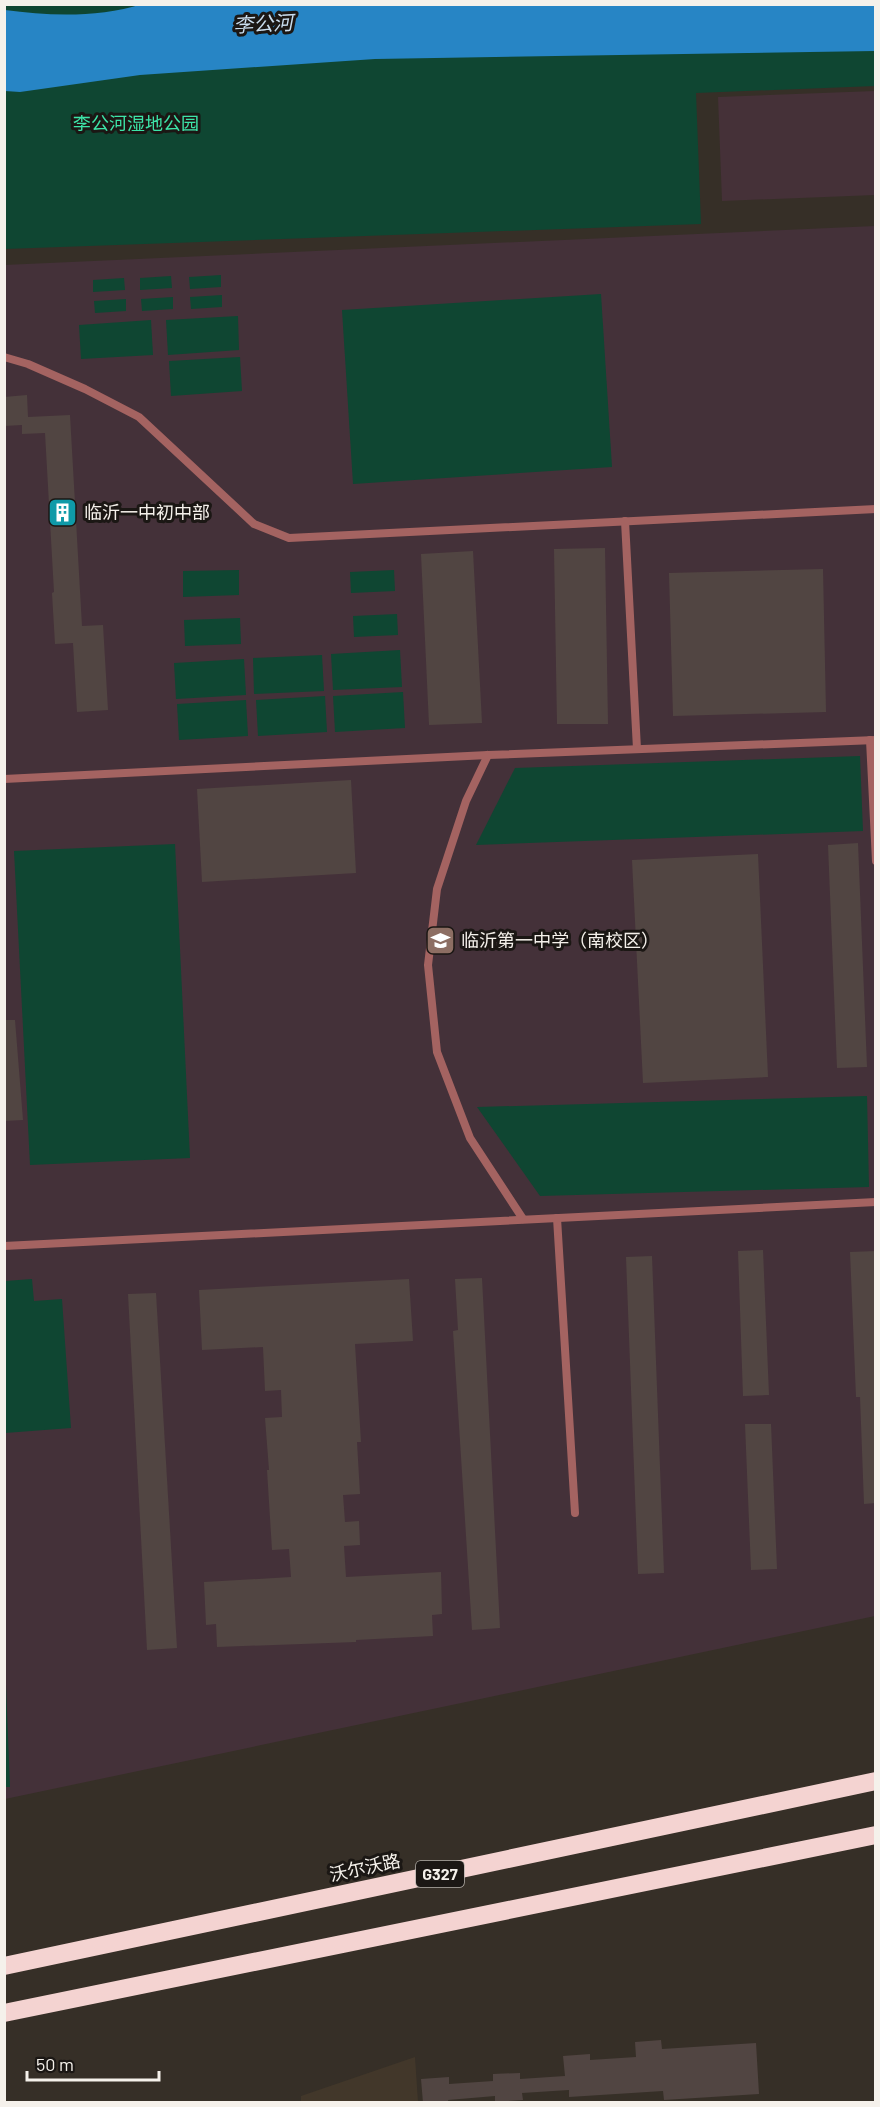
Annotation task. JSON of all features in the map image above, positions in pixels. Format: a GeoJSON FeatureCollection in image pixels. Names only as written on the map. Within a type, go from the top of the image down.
{"type":"FeatureCollection","features":[{"type":"Feature","properties":{"kind":"highway","name":"沃尔沃路"},"geometry":{"type":"LineString","coordinates":[[4,1966],[876,1781]]}},
{"type":"Feature","properties":{"kind":"highway"},"geometry":{"type":"LineString","coordinates":[[4,2013],[876,1835]]}},
{"type":"Feature","properties":{"kind":"lane"},"geometry":{"type":"LineString","coordinates":[[4,357],[28,364],[85,388],[139,417],[254,524],[290,538],[876,509]]}},
{"type":"Feature","properties":{"kind":"lane"},"geometry":{"type":"LineString","coordinates":[[625,521],[637,749]]}},
{"type":"Feature","properties":{"kind":"lane"},"geometry":{"type":"LineString","coordinates":[[4,779],[488,755],[873,740],[876,861]]}},
{"type":"Feature","properties":{"kind":"lane"},"geometry":{"type":"LineString","coordinates":[[488,755],[466,801],[437,889],[428,965],[437,1052],[470,1138],[523,1220]]}},
{"type":"Feature","properties":{"kind":"lane"},"geometry":{"type":"LineString","coordinates":[[4,1246],[876,1202]]}},
{"type":"Feature","properties":{"kind":"lane"},"geometry":{"type":"LineString","coordinates":[[557,1218],[575,1513]]}},
{"type":"Feature","properties":{"kind":"shaded area"},"geometry":{"type":"Polygon","coordinates":[[[875,91],[875,195],[722,201],[718,97],[875,91]]]}},
{"type":"Feature","properties":{"kind":"shaded area","name":"临沂第一中学（南校区）"},"geometry":{"type":"Polygon","coordinates":[[[875,226],[875,1616],[5,1799],[4,265],[875,226]]]}},
{"type":"Feature","properties":{"kind":"shaded area"},"geometry":{"type":"Polygon","coordinates":[[[415,2057],[418,2102],[301,2102],[301,2096],[415,2057]]]}},
{"type":"Feature","properties":{"kind":"green space","name":"李公河湿地公园"},"geometry":{"type":"Polygon","coordinates":[[[4,5],[875,5],[875,86],[696,93],[701,224],[5,249],[4,5]]]}},
{"type":"Feature","properties":{"kind":"green space"},"geometry":{"type":"Polygon","coordinates":[[[221,275],[221,287],[190,289],[189,277],[221,275]]]}},
{"type":"Feature","properties":{"kind":"green space"},"geometry":{"type":"Polygon","coordinates":[[[171,276],[172,288],[140,290],[140,278],[171,276]]]}},
{"type":"Feature","properties":{"kind":"green space"},"geometry":{"type":"Polygon","coordinates":[[[124,278],[125,290],[93,292],[93,280],[124,278]]]}},
{"type":"Feature","properties":{"kind":"green space"},"geometry":{"type":"Polygon","coordinates":[[[601,294],[612,467],[353,484],[342,310],[601,294]]]}},
{"type":"Feature","properties":{"kind":"green space"},"geometry":{"type":"Polygon","coordinates":[[[222,295],[222,307],[191,309],[190,297],[222,295]]]}},
{"type":"Feature","properties":{"kind":"green space"},"geometry":{"type":"Polygon","coordinates":[[[173,297],[173,309],[142,311],[141,299],[173,297]]]}},
{"type":"Feature","properties":{"kind":"green space"},"geometry":{"type":"Polygon","coordinates":[[[126,299],[126,311],[95,313],[94,301],[126,299]]]}},
{"type":"Feature","properties":{"kind":"green space"},"geometry":{"type":"Polygon","coordinates":[[[238,316],[239,350],[168,355],[166,320],[238,316]]]}},
{"type":"Feature","properties":{"kind":"green space"},"geometry":{"type":"Polygon","coordinates":[[[151,320],[153,355],[81,359],[79,325],[151,320]]]}},
{"type":"Feature","properties":{"kind":"green space"},"geometry":{"type":"Polygon","coordinates":[[[240,357],[242,391],[171,396],[169,361],[240,357]]]}},
{"type":"Feature","properties":{"kind":"green space"},"geometry":{"type":"Polygon","coordinates":[[[239,570],[239,595],[183,597],[183,571],[239,570]]]}},
{"type":"Feature","properties":{"kind":"green space"},"geometry":{"type":"Polygon","coordinates":[[[394,570],[395,591],[351,593],[350,572],[394,570]]]}},
{"type":"Feature","properties":{"kind":"green space"},"geometry":{"type":"Polygon","coordinates":[[[397,614],[398,635],[354,637],[353,616],[397,614]]]}},
{"type":"Feature","properties":{"kind":"green space"},"geometry":{"type":"Polygon","coordinates":[[[240,618],[241,644],[185,646],[184,620],[240,618]]]}},
{"type":"Feature","properties":{"kind":"green space"},"geometry":{"type":"Polygon","coordinates":[[[400,650],[402,687],[333,690],[331,654],[400,650]]]}},
{"type":"Feature","properties":{"kind":"green space"},"geometry":{"type":"Polygon","coordinates":[[[322,655],[324,691],[254,694],[253,658],[322,655]]]}},
{"type":"Feature","properties":{"kind":"green space"},"geometry":{"type":"Polygon","coordinates":[[[244,659],[246,695],[176,699],[174,663],[244,659]]]}},
{"type":"Feature","properties":{"kind":"green space"},"geometry":{"type":"Polygon","coordinates":[[[403,692],[405,728],[335,732],[333,696],[403,692]]]}},
{"type":"Feature","properties":{"kind":"green space"},"geometry":{"type":"Polygon","coordinates":[[[325,696],[327,732],[258,736],[256,700],[325,696]]]}},
{"type":"Feature","properties":{"kind":"green space"},"geometry":{"type":"Polygon","coordinates":[[[246,700],[248,736],[179,740],[177,704],[246,700]]]}},
{"type":"Feature","properties":{"kind":"green space"},"geometry":{"type":"Polygon","coordinates":[[[860,756],[863,831],[476,845],[515,768],[860,756]]]}},
{"type":"Feature","properties":{"kind":"green space"},"geometry":{"type":"Polygon","coordinates":[[[175,844],[190,1158],[30,1165],[14,851],[175,844]]]}},
{"type":"Feature","properties":{"kind":"green space"},"geometry":{"type":"Polygon","coordinates":[[[867,1096],[869,1187],[540,1196],[477,1107],[867,1096]]]}},
{"type":"Feature","properties":{"kind":"green space"},"geometry":{"type":"Polygon","coordinates":[[[32,1279],[34,1301],[62,1299],[71,1428],[5,1433],[5,1281],[32,1279]]]}},
{"type":"Feature","properties":{"kind":"green space"},"geometry":{"type":"Polygon","coordinates":[[[5,1659],[10,1787],[4,1787],[5,1659]]]}},
{"type":"Feature","properties":{"kind":"water","name":"李公河"},"geometry":{"type":"Polygon","coordinates":[[[142,4],[875,5],[875,51],[375,59],[140,75],[20,92],[5,91],[5,10],[39,14],[91,14],[142,4]]]}},
{"type":"Feature","properties":{"kind":"building","name":"临沂一中初中部"},"geometry":{"type":"Polygon","coordinates":[[[27,395],[28,417],[70,415],[82,626],[103,625],[108,710],[77,712],[73,643],[55,644],[45,433],[22,434],[22,425],[4,426],[4,397],[27,395]]]}},
{"type":"Feature","properties":{"kind":"building"},"geometry":{"type":"Polygon","coordinates":[[[605,548],[608,724],[557,724],[554,549],[605,548]]]}},
{"type":"Feature","properties":{"kind":"building"},"geometry":{"type":"Polygon","coordinates":[[[473,551],[482,723],[429,725],[421,554],[473,551]]]}},
{"type":"Feature","properties":{"kind":"building"},"geometry":{"type":"Polygon","coordinates":[[[823,569],[826,712],[673,716],[669,573],[823,569]]]}},
{"type":"Feature","properties":{"kind":"building"},"geometry":{"type":"Polygon","coordinates":[[[351,780],[356,873],[202,882],[197,789],[351,780]]]}},
{"type":"Feature","properties":{"kind":"building"},"geometry":{"type":"Polygon","coordinates":[[[858,843],[867,1067],[837,1068],[828,845],[858,843]]]}},
{"type":"Feature","properties":{"kind":"building"},"geometry":{"type":"Polygon","coordinates":[[[758,854],[768,1077],[643,1083],[632,860],[758,854]]]}},
{"type":"Feature","properties":{"kind":"building"},"geometry":{"type":"Polygon","coordinates":[[[4,1020],[15,1020],[23,1120],[4,1121],[4,1020]]]}},
{"type":"Feature","properties":{"kind":"building"},"geometry":{"type":"Polygon","coordinates":[[[763,1250],[769,1395],[743,1396],[738,1251],[763,1250]]]}},
{"type":"Feature","properties":{"kind":"building"},"geometry":{"type":"Polygon","coordinates":[[[876,1251],[876,1503],[864,1504],[860,1397],[856,1397],[850,1252],[876,1251]]]}},
{"type":"Feature","properties":{"kind":"building"},"geometry":{"type":"Polygon","coordinates":[[[652,1256],[664,1573],[638,1574],[626,1257],[652,1256]]]}},
{"type":"Feature","properties":{"kind":"building"},"geometry":{"type":"Polygon","coordinates":[[[482,1278],[500,1628],[472,1630],[453,1331],[458,1330],[455,1279],[482,1278]]]}},
{"type":"Feature","properties":{"kind":"building"},"geometry":{"type":"Polygon","coordinates":[[[409,1279],[413,1341],[355,1344],[361,1442],[357,1442],[360,1494],[343,1495],[345,1522],[359,1521],[360,1545],[344,1546],[346,1577],[441,1572],[442,1614],[432,1615],[433,1636],[356,1640],[356,1642],[217,1647],[216,1624],[206,1625],[204,1582],[291,1577],[289,1549],[272,1550],[267,1470],[269,1470],[265,1418],[282,1417],[281,1390],[265,1391],[263,1347],[202,1350],[199,1290],[409,1279]]]}},
{"type":"Feature","properties":{"kind":"building"},"geometry":{"type":"Polygon","coordinates":[[[156,1293],[177,1648],[147,1650],[128,1294],[156,1293]]]}},
{"type":"Feature","properties":{"kind":"building"},"geometry":{"type":"Polygon","coordinates":[[[745,1424],[771,1424],[777,1569],[751,1570],[745,1424]]]}},
{"type":"Feature","properties":{"kind":"building"},"geometry":{"type":"Polygon","coordinates":[[[661,2040],[662,2049],[756,2043],[759,2094],[664,2100],[663,2091],[569,2097],[569,2090],[522,2093],[523,2100],[495,2102],[495,2096],[448,2100],[449,2103],[423,2103],[421,2079],[449,2077],[449,2084],[493,2081],[493,2074],[520,2073],[520,2079],[565,2076],[563,2056],[590,2054],[590,2060],[636,2057],[635,2042],[661,2040]]]}},
{"type":"Feature","properties":{"kind":"place","name":"临沂一中初中部"},"geometry":{"type":"Point","coordinates":[63,513]}},
{"type":"Feature","properties":{"kind":"place","name":"临沂第一中学（南校区）"},"geometry":{"type":"Point","coordinates":[440,941]}}]}
